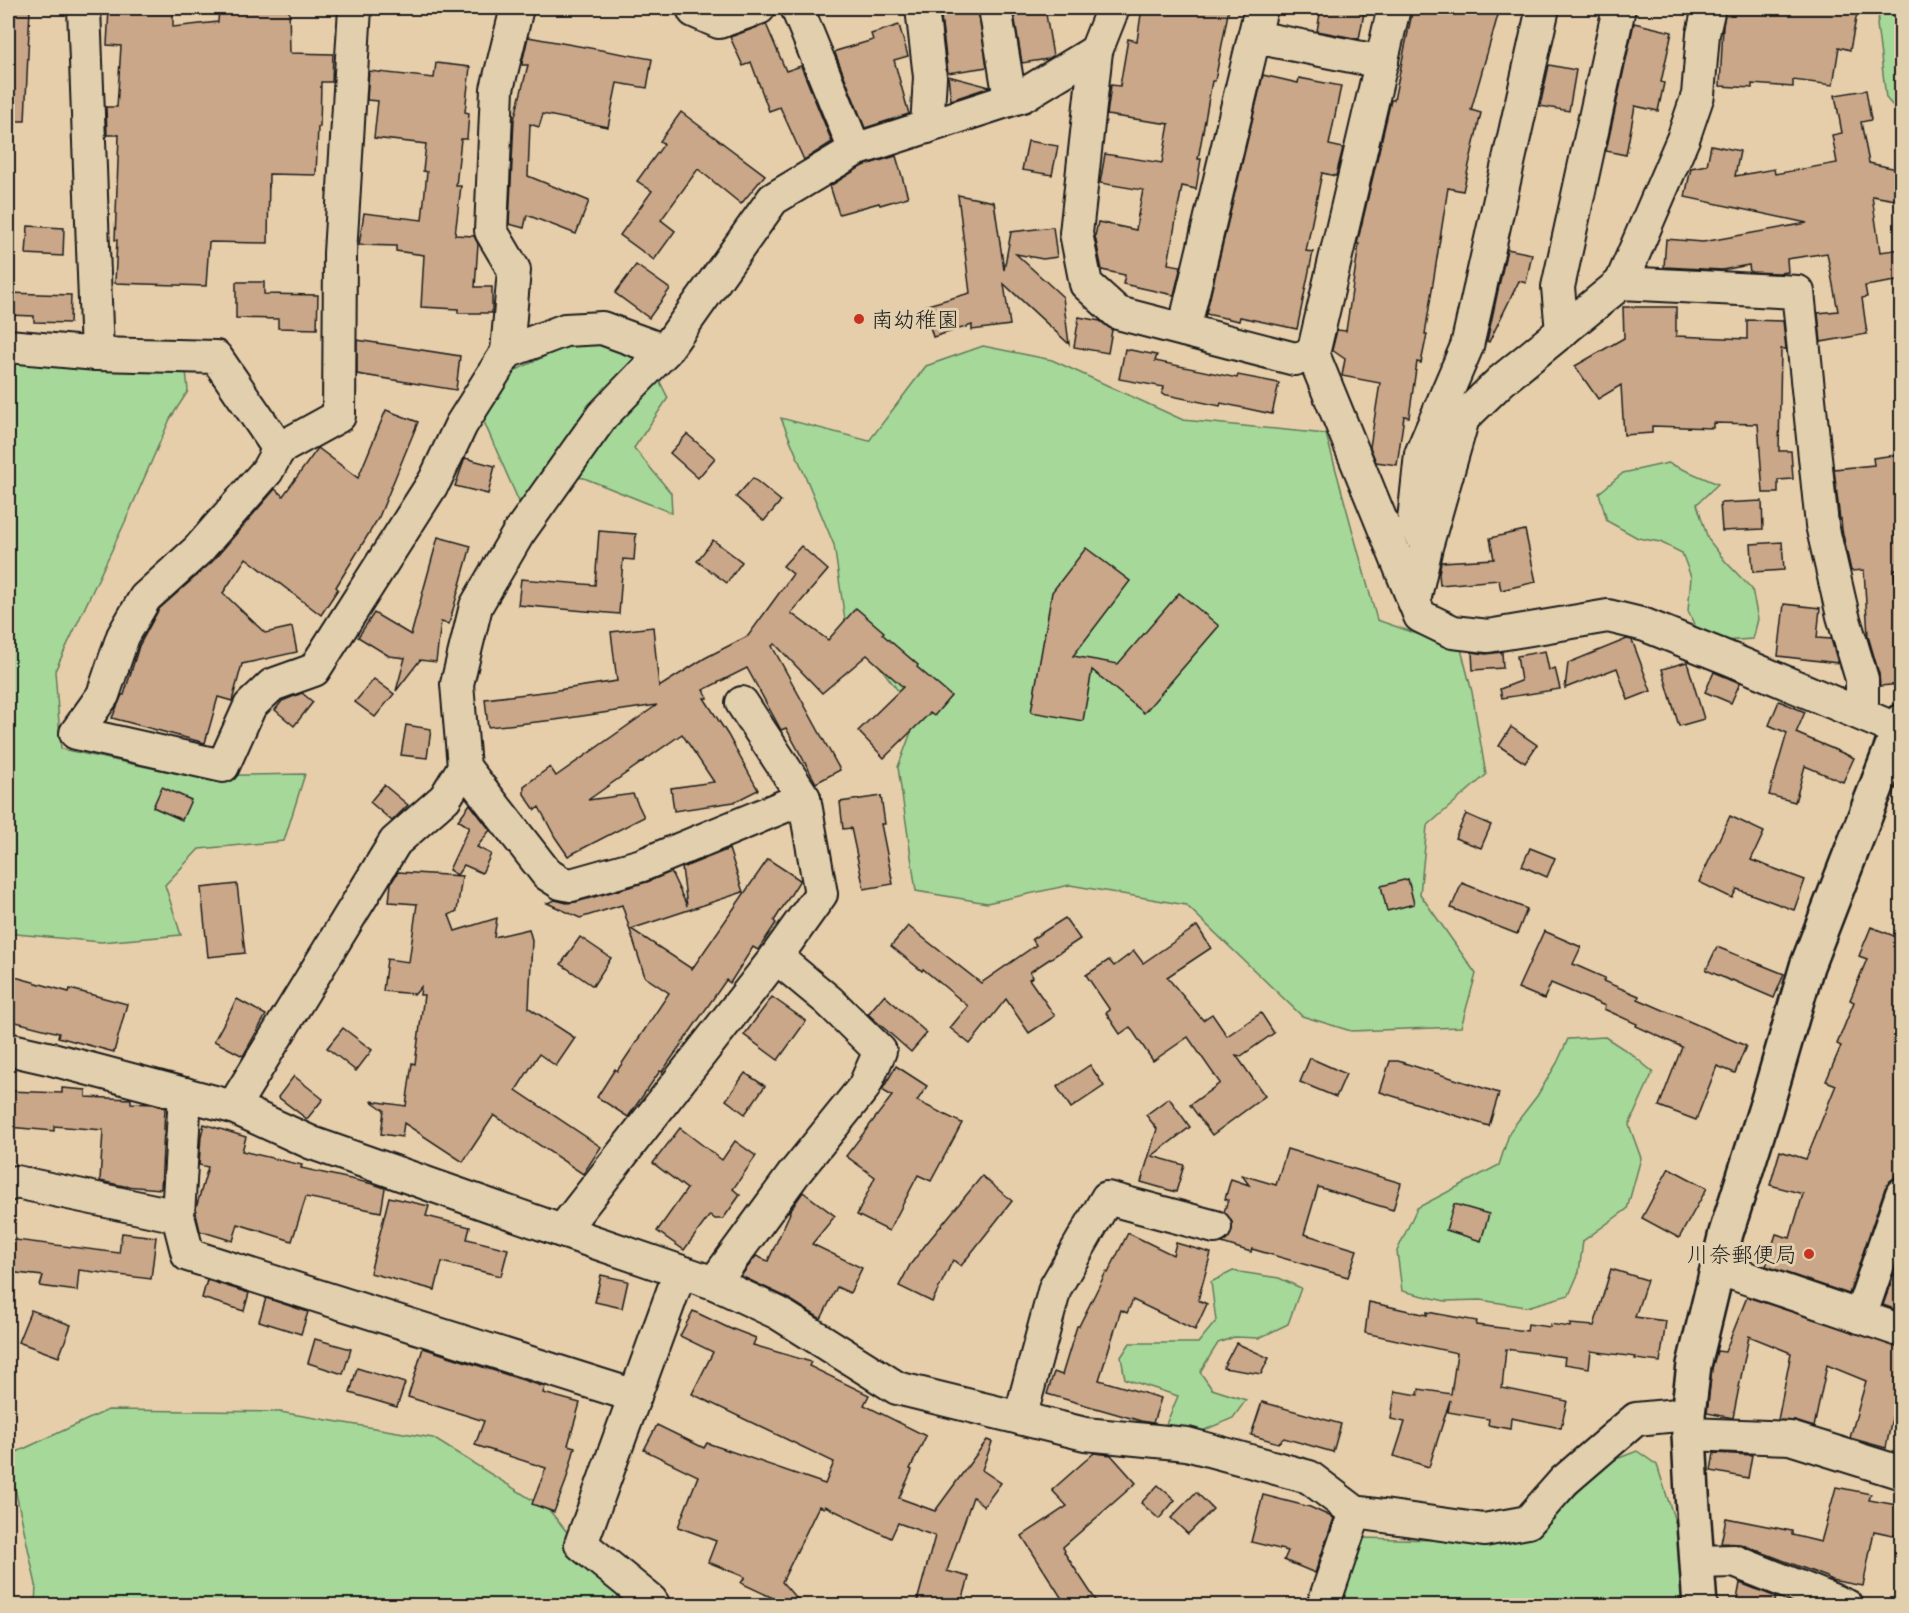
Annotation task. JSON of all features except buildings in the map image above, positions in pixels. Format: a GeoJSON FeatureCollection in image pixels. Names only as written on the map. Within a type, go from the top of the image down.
{"type":"FeatureCollection","features":[{"type":"Feature","properties":{"kind":"street"},"geometry":{"type":"LineString","coordinates":[[84,8],[97,354]]}},
{"type":"Feature","properties":{"kind":"street"},"geometry":{"type":"LineString","coordinates":[[355,8],[340,253],[339,416],[279,448],[267,471],[198,550],[145,598],[123,636],[103,695],[76,733],[223,766],[250,706],[272,685],[314,670],[435,480],[461,425],[507,352],[514,270],[491,231],[497,89],[517,8]]}},
{"type":"Feature","properties":{"kind":"street"},"geometry":{"type":"LineString","coordinates":[[693,8],[694,11],[719,22],[759,8]]}},
{"type":"Feature","properties":{"kind":"street"},"geometry":{"type":"LineString","coordinates":[[797,8],[855,150]]}},
{"type":"Feature","properties":{"kind":"street"},"geometry":{"type":"LineString","coordinates":[[922,8],[930,77],[927,127]]}},
{"type":"Feature","properties":{"kind":"street"},"geometry":{"type":"LineString","coordinates":[[995,8],[1010,99]]}},
{"type":"Feature","properties":{"kind":"street"},"geometry":{"type":"LineString","coordinates":[[1113,8],[1096,51],[1076,233],[1086,284],[1118,313],[1295,359],[1313,354]]}},
{"type":"Feature","properties":{"kind":"street"},"geometry":{"type":"LineString","coordinates":[[1394,8],[1313,354],[1420,616],[1453,632],[1488,636],[1608,616],[1645,625],[1862,714],[1900,725],[1807,966],[1726,1233],[1694,1365],[1689,1424],[1700,1605]]}},
{"type":"Feature","properties":{"kind":"street"},"geometry":{"type":"LineString","coordinates":[[1426,547],[1414,520],[1421,454],[1467,346],[1543,8]]}},
{"type":"Feature","properties":{"kind":"street"},"geometry":{"type":"LineString","coordinates":[[1562,332],[1558,287],[1618,8]]}},
{"type":"Feature","properties":{"kind":"street"},"geometry":{"type":"LineString","coordinates":[[1414,601],[1426,547],[1463,418],[1501,381],[1621,283],[1683,139],[1698,95],[1703,34],[1709,8]]}},
{"type":"Feature","properties":{"kind":"street"},"geometry":{"type":"LineString","coordinates":[[1184,330],[1258,22],[1382,62]]}},
{"type":"Feature","properties":{"kind":"street"},"geometry":{"type":"LineString","coordinates":[[804,798],[642,866],[571,885],[561,883],[547,874],[464,767],[458,684],[476,606],[518,534],[602,416],[665,351],[773,199],[855,150],[1022,96],[1096,51]]}},
{"type":"Feature","properties":{"kind":"street"},"geometry":{"type":"LineString","coordinates":[[1621,283],[1798,292],[1822,525],[1843,616],[1862,679],[1862,714]]}},
{"type":"Feature","properties":{"kind":"street"},"geometry":{"type":"LineString","coordinates":[[507,352],[565,330],[602,328],[665,351]]}},
{"type":"Feature","properties":{"kind":"street"},"geometry":{"type":"LineString","coordinates":[[8,346],[97,354],[216,357],[279,448]]}},
{"type":"Feature","properties":{"kind":"street"},"geometry":{"type":"LineString","coordinates":[[562,1231],[776,957],[821,894],[804,798],[742,703]]}},
{"type":"Feature","properties":{"kind":"street"},"geometry":{"type":"LineString","coordinates":[[233,1107],[395,842],[445,798],[464,767]]}},
{"type":"Feature","properties":{"kind":"street"},"geometry":{"type":"LineString","coordinates":[[714,1283],[793,1175],[864,1087],[880,1052],[829,1001],[776,957]]}},
{"type":"Feature","properties":{"kind":"street"},"geometry":{"type":"LineString","coordinates":[[8,1049],[233,1107],[312,1143],[714,1283],[778,1313],[897,1388],[1085,1434],[1187,1444],[1309,1477],[1354,1512],[1484,1530],[1528,1522],[1564,1481],[1636,1419],[1790,1438],[1902,1473]]}},
{"type":"Feature","properties":{"kind":"street"},"geometry":{"type":"LineString","coordinates":[[184,1094],[178,1216],[188,1255],[634,1396]]}},
{"type":"Feature","properties":{"kind":"street"},"geometry":{"type":"LineString","coordinates":[[8,1185],[16,1182],[178,1216]]}},
{"type":"Feature","properties":{"kind":"street"},"geometry":{"type":"LineString","coordinates":[[1860,1317],[1902,1194]]}},
{"type":"Feature","properties":{"kind":"street"},"geometry":{"type":"LineString","coordinates":[[1020,1418],[1055,1288],[1107,1198],[1215,1227]]}},
{"type":"Feature","properties":{"kind":"street"},"geometry":{"type":"LineString","coordinates":[[1718,1268],[1902,1331]]}},
{"type":"Feature","properties":{"kind":"street"},"geometry":{"type":"LineString","coordinates":[[654,1605],[651,1600],[581,1544],[680,1272]]}},
{"type":"Feature","properties":{"kind":"street"},"geometry":{"type":"LineString","coordinates":[[1323,1605],[1354,1512]]}},
{"type":"Feature","properties":{"kind":"street"},"geometry":{"type":"LineString","coordinates":[[1697,1562],[1734,1561],[1847,1605]]}},
{"type":"Feature","properties":{"kind":"green space"},"geometry":{"type":"Polygon","coordinates":[[[1881,8],[1901,8],[1901,115],[1886,98],[1877,24],[1881,8]]]}},
{"type":"Feature","properties":{"kind":"green space"},"geometry":{"type":"Polygon","coordinates":[[[595,332],[648,358],[668,398],[634,448],[671,493],[672,513],[584,478],[540,473],[523,511],[481,415],[514,371],[595,332]]]}},
{"type":"Feature","properties":{"kind":"green space"},"geometry":{"type":"Polygon","coordinates":[[[983,346],[1052,360],[1183,420],[1326,434],[1377,620],[1461,649],[1472,692],[1486,775],[1427,826],[1420,894],[1476,974],[1461,1027],[1351,1031],[1302,1016],[1186,905],[1070,885],[987,903],[916,891],[898,767],[917,716],[845,620],[834,545],[781,418],[869,441],[926,366],[983,346]]]}},
{"type":"Feature","properties":{"kind":"green space"},"geometry":{"type":"Polygon","coordinates":[[[8,356],[186,370],[188,391],[170,419],[125,522],[55,671],[61,749],[189,776],[305,774],[284,841],[199,849],[165,885],[181,935],[101,942],[8,934],[8,356]]]}},
{"type":"Feature","properties":{"kind":"green space"},"geometry":{"type":"Polygon","coordinates":[[[1668,463],[1718,484],[1697,504],[1708,539],[1752,589],[1758,619],[1753,639],[1722,641],[1699,635],[1688,611],[1691,577],[1682,553],[1660,542],[1638,538],[1607,521],[1599,493],[1623,473],[1668,463]]]}},
{"type":"Feature","properties":{"kind":"green space"},"geometry":{"type":"Polygon","coordinates":[[[1605,1037],[1630,1053],[1653,1072],[1629,1125],[1641,1158],[1627,1209],[1583,1241],[1579,1272],[1569,1295],[1527,1307],[1480,1300],[1445,1301],[1402,1291],[1397,1251],[1417,1208],[1499,1165],[1510,1131],[1537,1096],[1557,1063],[1568,1039],[1605,1037]]]}},
{"type":"Feature","properties":{"kind":"green space"},"geometry":{"type":"Polygon","coordinates":[[[1233,1271],[1279,1278],[1301,1288],[1288,1324],[1259,1338],[1234,1337],[1218,1343],[1200,1372],[1212,1389],[1246,1400],[1233,1418],[1193,1435],[1164,1429],[1178,1396],[1125,1379],[1121,1357],[1130,1343],[1198,1343],[1216,1321],[1211,1282],[1233,1271]]]}},
{"type":"Feature","properties":{"kind":"green space"},"geometry":{"type":"Polygon","coordinates":[[[108,1410],[280,1412],[433,1438],[550,1511],[626,1605],[35,1605],[36,1585],[8,1456],[108,1410]]]}},
{"type":"Feature","properties":{"kind":"green space"},"geometry":{"type":"Polygon","coordinates":[[[1637,1451],[1657,1465],[1685,1553],[1688,1605],[1342,1606],[1362,1538],[1511,1542],[1542,1529],[1606,1463],[1637,1451]]]}},
{"type":"Feature","properties":{"kind":"place","name":"南幼稚園"},"geometry":{"type":"Point","coordinates":[859,319]}},
{"type":"Feature","properties":{"kind":"place","name":"川奈郵便局"},"geometry":{"type":"Point","coordinates":[1809,1254]}}]}
